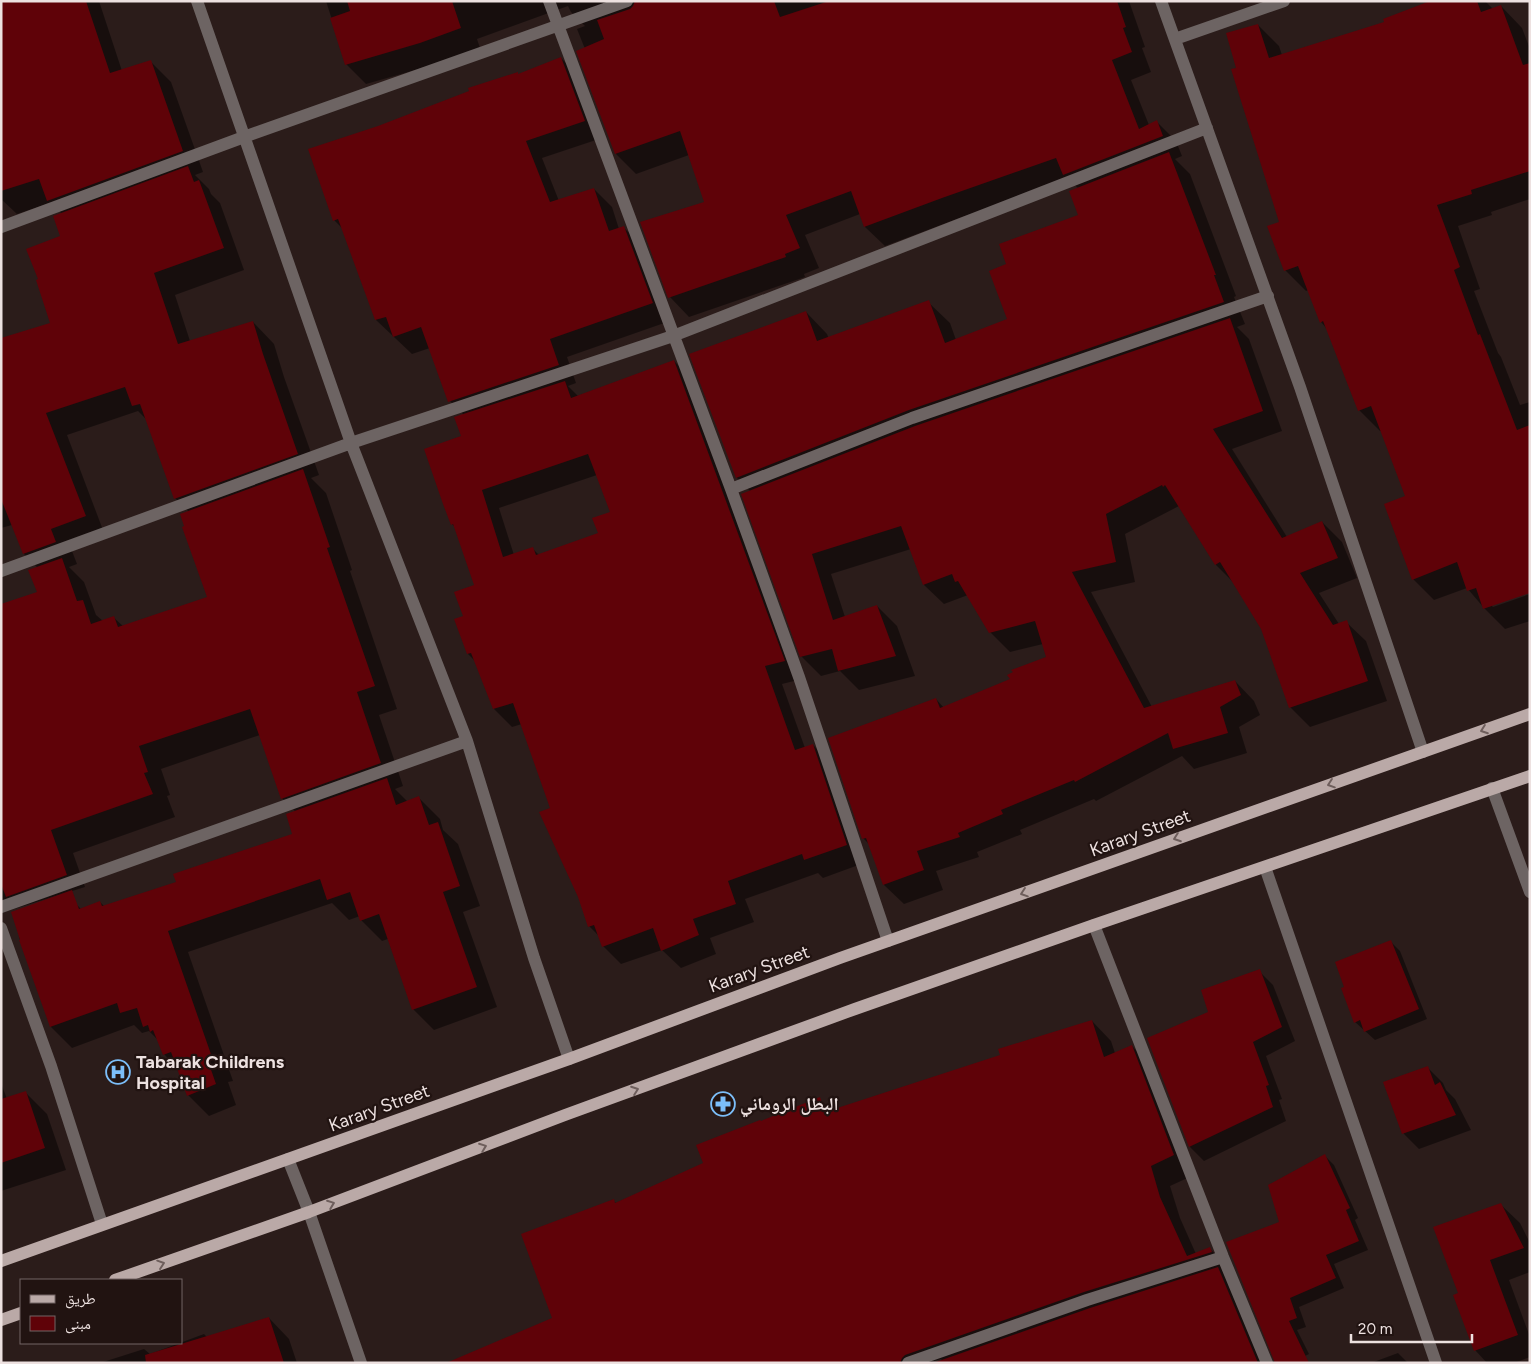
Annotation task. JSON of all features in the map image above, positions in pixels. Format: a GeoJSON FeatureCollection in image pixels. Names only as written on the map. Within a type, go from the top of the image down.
{"type":"FeatureCollection","features":[{"type":"Feature","properties":{"kind":"main road","name":"Karary Street"},"geometry":{"type":"LineString","coordinates":[[1,1261],[569,1059],[888,941],[1530,714]]}},
{"type":"Feature","properties":{"kind":"main road"},"geometry":{"type":"LineString","coordinates":[[118,1279],[309,1212],[855,1008],[1530,776]]}},
{"type":"Feature","properties":{"kind":"main road"},"geometry":{"type":"LineString","coordinates":[[1,1320],[20,1313]]}},
{"type":"Feature","properties":{"kind":"street"},"geometry":{"type":"LineString","coordinates":[[197,1],[351,443],[467,741],[534,958],[569,1059]]}},
{"type":"Feature","properties":{"kind":"street"},"geometry":{"type":"LineString","coordinates":[[549,1],[731,488],[802,686],[888,941]]}},
{"type":"Feature","properties":{"kind":"street"},"geometry":{"type":"LineString","coordinates":[[1,227],[244,137],[627,1]]}},
{"type":"Feature","properties":{"kind":"street"},"geometry":{"type":"LineString","coordinates":[[1161,1],[1268,296],[1423,752]]}},
{"type":"Feature","properties":{"kind":"street"},"geometry":{"type":"LineString","coordinates":[[1175,39],[1284,1]]}},
{"type":"Feature","properties":{"kind":"street"},"geometry":{"type":"LineString","coordinates":[[1,571],[351,443],[673,336],[1207,128]]}},
{"type":"Feature","properties":{"kind":"street"},"geometry":{"type":"LineString","coordinates":[[731,488],[912,418],[1268,296]]}},
{"type":"Feature","properties":{"kind":"street"},"geometry":{"type":"LineString","coordinates":[[1,907],[467,741]]}},
{"type":"Feature","properties":{"kind":"street"},"geometry":{"type":"LineString","coordinates":[[1492,788],[1530,892]]}},
{"type":"Feature","properties":{"kind":"street"},"geometry":{"type":"LineString","coordinates":[[1265,867],[1436,1363]]}},
{"type":"Feature","properties":{"kind":"street"},"geometry":{"type":"LineString","coordinates":[[1094,925],[1223,1257],[1267,1363]]}},
{"type":"Feature","properties":{"kind":"street"},"geometry":{"type":"LineString","coordinates":[[1,928],[51,1066],[102,1224]]}},
{"type":"Feature","properties":{"kind":"street"},"geometry":{"type":"LineString","coordinates":[[288,1158],[309,1212],[361,1363]]}},
{"type":"Feature","properties":{"kind":"street"},"geometry":{"type":"LineString","coordinates":[[908,1363],[1087,1300],[1223,1257]]}},
{"type":"Feature","properties":{"kind":"building"},"geometry":{"type":"Polygon","coordinates":[[[1,1],[86,1],[110,73],[151,60],[183,151],[47,201],[39,179],[1,191],[1,1]]]}},
{"type":"Feature","properties":{"kind":"building"},"geometry":{"type":"Polygon","coordinates":[[[347,1],[452,1],[461,28],[420,43],[345,65],[330,18],[350,11],[347,1]]]}},
{"type":"Feature","properties":{"kind":"building"},"geometry":{"type":"Polygon","coordinates":[[[635,1],[774,1],[780,17],[829,1],[1117,1],[1126,27],[1123,28],[1132,52],[1112,60],[1139,129],[1157,120],[1163,136],[1063,175],[1056,158],[864,227],[851,191],[786,215],[800,248],[785,254],[786,257],[668,298],[640,222],[704,202],[680,131],[615,154],[576,51],[604,39],[597,20],[630,9],[635,1]]]}},
{"type":"Feature","properties":{"kind":"building"},"geometry":{"type":"Polygon","coordinates":[[[1430,1],[1477,1],[1481,12],[1501,5],[1523,65],[1530,63],[1530,171],[1471,190],[1472,194],[1437,205],[1460,267],[1454,270],[1517,430],[1530,425],[1530,593],[1483,609],[1476,588],[1467,591],[1457,562],[1412,580],[1384,504],[1405,496],[1371,406],[1358,411],[1323,321],[1320,323],[1298,266],[1284,271],[1267,226],[1279,222],[1231,69],[1236,68],[1226,33],[1258,24],[1269,58],[1384,22],[1383,19],[1430,1]]]}},
{"type":"Feature","properties":{"kind":"building"},"geometry":{"type":"Polygon","coordinates":[[[561,57],[585,121],[526,141],[550,202],[594,188],[609,231],[624,226],[653,303],[550,339],[559,365],[448,402],[421,327],[393,337],[386,317],[375,320],[338,219],[333,221],[308,149],[378,126],[469,91],[468,88],[518,72],[518,74],[561,57]]]}},
{"type":"Feature","properties":{"kind":"building"},"geometry":{"type":"Polygon","coordinates":[[[1169,152],[1216,275],[1214,275],[1224,302],[909,410],[736,478],[689,354],[806,311],[817,341],[929,300],[945,343],[1007,319],[989,271],[1006,264],[999,244],[1078,215],[1069,191],[1169,152]]]}},
{"type":"Feature","properties":{"kind":"building"},"geometry":{"type":"Polygon","coordinates":[[[188,166],[194,182],[199,180],[224,248],[154,273],[178,344],[253,321],[298,454],[174,499],[140,404],[132,406],[125,387],[46,413],[86,516],[51,529],[56,542],[23,554],[1,499],[1,338],[50,323],[36,280],[38,279],[26,249],[60,236],[53,216],[188,166]]]}},
{"type":"Feature","properties":{"kind":"building"},"geometry":{"type":"Polygon","coordinates":[[[1230,318],[1263,411],[1213,429],[1282,538],[1322,521],[1338,558],[1300,573],[1333,625],[1347,620],[1368,681],[1289,708],[1261,629],[1220,562],[1215,565],[1165,485],[1163,487],[1162,485],[1106,514],[1116,562],[1072,572],[1144,708],[1235,680],[1241,695],[1220,707],[1228,733],[1173,749],[1168,733],[1075,782],[1074,780],[1001,810],[1003,814],[958,833],[960,837],[917,851],[924,870],[883,885],[866,838],[862,839],[828,738],[936,698],[940,708],[1010,679],[1007,675],[1013,672],[1011,670],[1046,657],[1035,621],[989,633],[958,581],[955,582],[952,574],[923,585],[901,526],[812,554],[833,620],[877,605],[896,656],[838,671],[832,649],[800,657],[741,494],[915,426],[1230,318]]]}},
{"type":"Feature","properties":{"kind":"building"},"geometry":{"type":"Polygon","coordinates":[[[674,360],[785,661],[765,666],[795,750],[813,744],[847,845],[804,860],[802,854],[728,881],[736,904],[693,919],[699,935],[661,951],[653,928],[602,947],[594,925],[588,927],[578,897],[539,812],[550,808],[513,703],[493,709],[471,653],[467,654],[454,619],[463,616],[454,592],[474,585],[424,449],[461,436],[454,417],[565,381],[571,398],[674,360]],[[588,454],[482,490],[503,557],[533,547],[536,555],[598,533],[592,518],[610,512],[588,454]]]}},
{"type":"Feature","properties":{"kind":"building"},"geometry":{"type":"Polygon","coordinates":[[[303,469],[330,547],[327,548],[375,686],[357,692],[381,763],[281,799],[250,709],[139,746],[148,772],[144,773],[153,794],[51,830],[67,875],[6,897],[1,884],[1,604],[37,592],[28,570],[62,558],[77,601],[83,600],[91,624],[114,616],[118,627],[207,597],[182,527],[184,526],[180,514],[303,469]]]}},
{"type":"Feature","properties":{"kind":"building"},"geometry":{"type":"Polygon","coordinates":[[[387,778],[396,805],[419,796],[429,825],[438,822],[460,886],[443,892],[477,987],[412,1010],[379,914],[360,921],[350,892],[327,900],[320,879],[168,931],[213,1060],[208,1061],[216,1084],[187,1096],[171,1052],[163,1055],[153,1030],[150,1032],[148,1025],[143,1027],[137,1008],[120,1013],[117,1003],[50,1027],[11,912],[72,890],[79,909],[100,901],[102,906],[176,882],[173,874],[292,834],[286,814],[387,778]]]}},
{"type":"Feature","properties":{"kind":"building"},"geometry":{"type":"Polygon","coordinates":[[[1391,940],[1419,1009],[1364,1032],[1360,1020],[1354,1023],[1341,988],[1344,987],[1335,962],[1391,940]]]}},
{"type":"Feature","properties":{"kind":"building"},"geometry":{"type":"Polygon","coordinates":[[[1260,969],[1282,1027],[1253,1042],[1269,1085],[1266,1086],[1273,1107],[1189,1147],[1147,1038],[1208,1012],[1201,990],[1260,969]]]}},
{"type":"Feature","properties":{"kind":"building"},"geometry":{"type":"Polygon","coordinates":[[[1092,1020],[1104,1057],[1132,1045],[1174,1155],[1151,1166],[1160,1197],[1187,1256],[1210,1247],[1212,1252],[1084,1292],[905,1355],[900,1363],[446,1363],[552,1318],[521,1234],[614,1199],[615,1203],[703,1163],[696,1145],[820,1097],[825,1112],[1000,1055],[998,1049],[1092,1020]]]}},
{"type":"Feature","properties":{"kind":"building"},"geometry":{"type":"Polygon","coordinates":[[[1428,1066],[1435,1085],[1440,1082],[1456,1115],[1402,1134],[1383,1082],[1428,1066]]]}},
{"type":"Feature","properties":{"kind":"building"},"geometry":{"type":"Polygon","coordinates":[[[26,1091],[45,1148],[1,1163],[1,1099],[26,1091]]]}},
{"type":"Feature","properties":{"kind":"building"},"geometry":{"type":"Polygon","coordinates":[[[1325,1154],[1350,1208],[1346,1210],[1359,1241],[1326,1255],[1336,1278],[1290,1298],[1297,1318],[1289,1321],[1309,1363],[1275,1363],[1226,1242],[1279,1222],[1268,1185],[1325,1154]]]}},
{"type":"Feature","properties":{"kind":"building"},"geometry":{"type":"Polygon","coordinates":[[[1501,1203],[1524,1248],[1490,1260],[1518,1335],[1474,1351],[1453,1295],[1458,1293],[1433,1227],[1501,1203]]]}},
{"type":"Feature","properties":{"kind":"building"},"geometry":{"type":"Polygon","coordinates":[[[1218,1267],[1258,1363],[933,1363],[1090,1308],[1218,1267]]]}},
{"type":"Feature","properties":{"kind":"building"},"geometry":{"type":"Polygon","coordinates":[[[269,1317],[284,1363],[146,1363],[145,1355],[269,1317]]]}},
{"type":"Feature","properties":{"kind":"place","name":"Tabarak Childrens Hospital"},"geometry":{"type":"Point","coordinates":[118,1072]}},
{"type":"Feature","properties":{"kind":"place","name":"البطل الروماني"},"geometry":{"type":"Point","coordinates":[723,1104]}}]}
